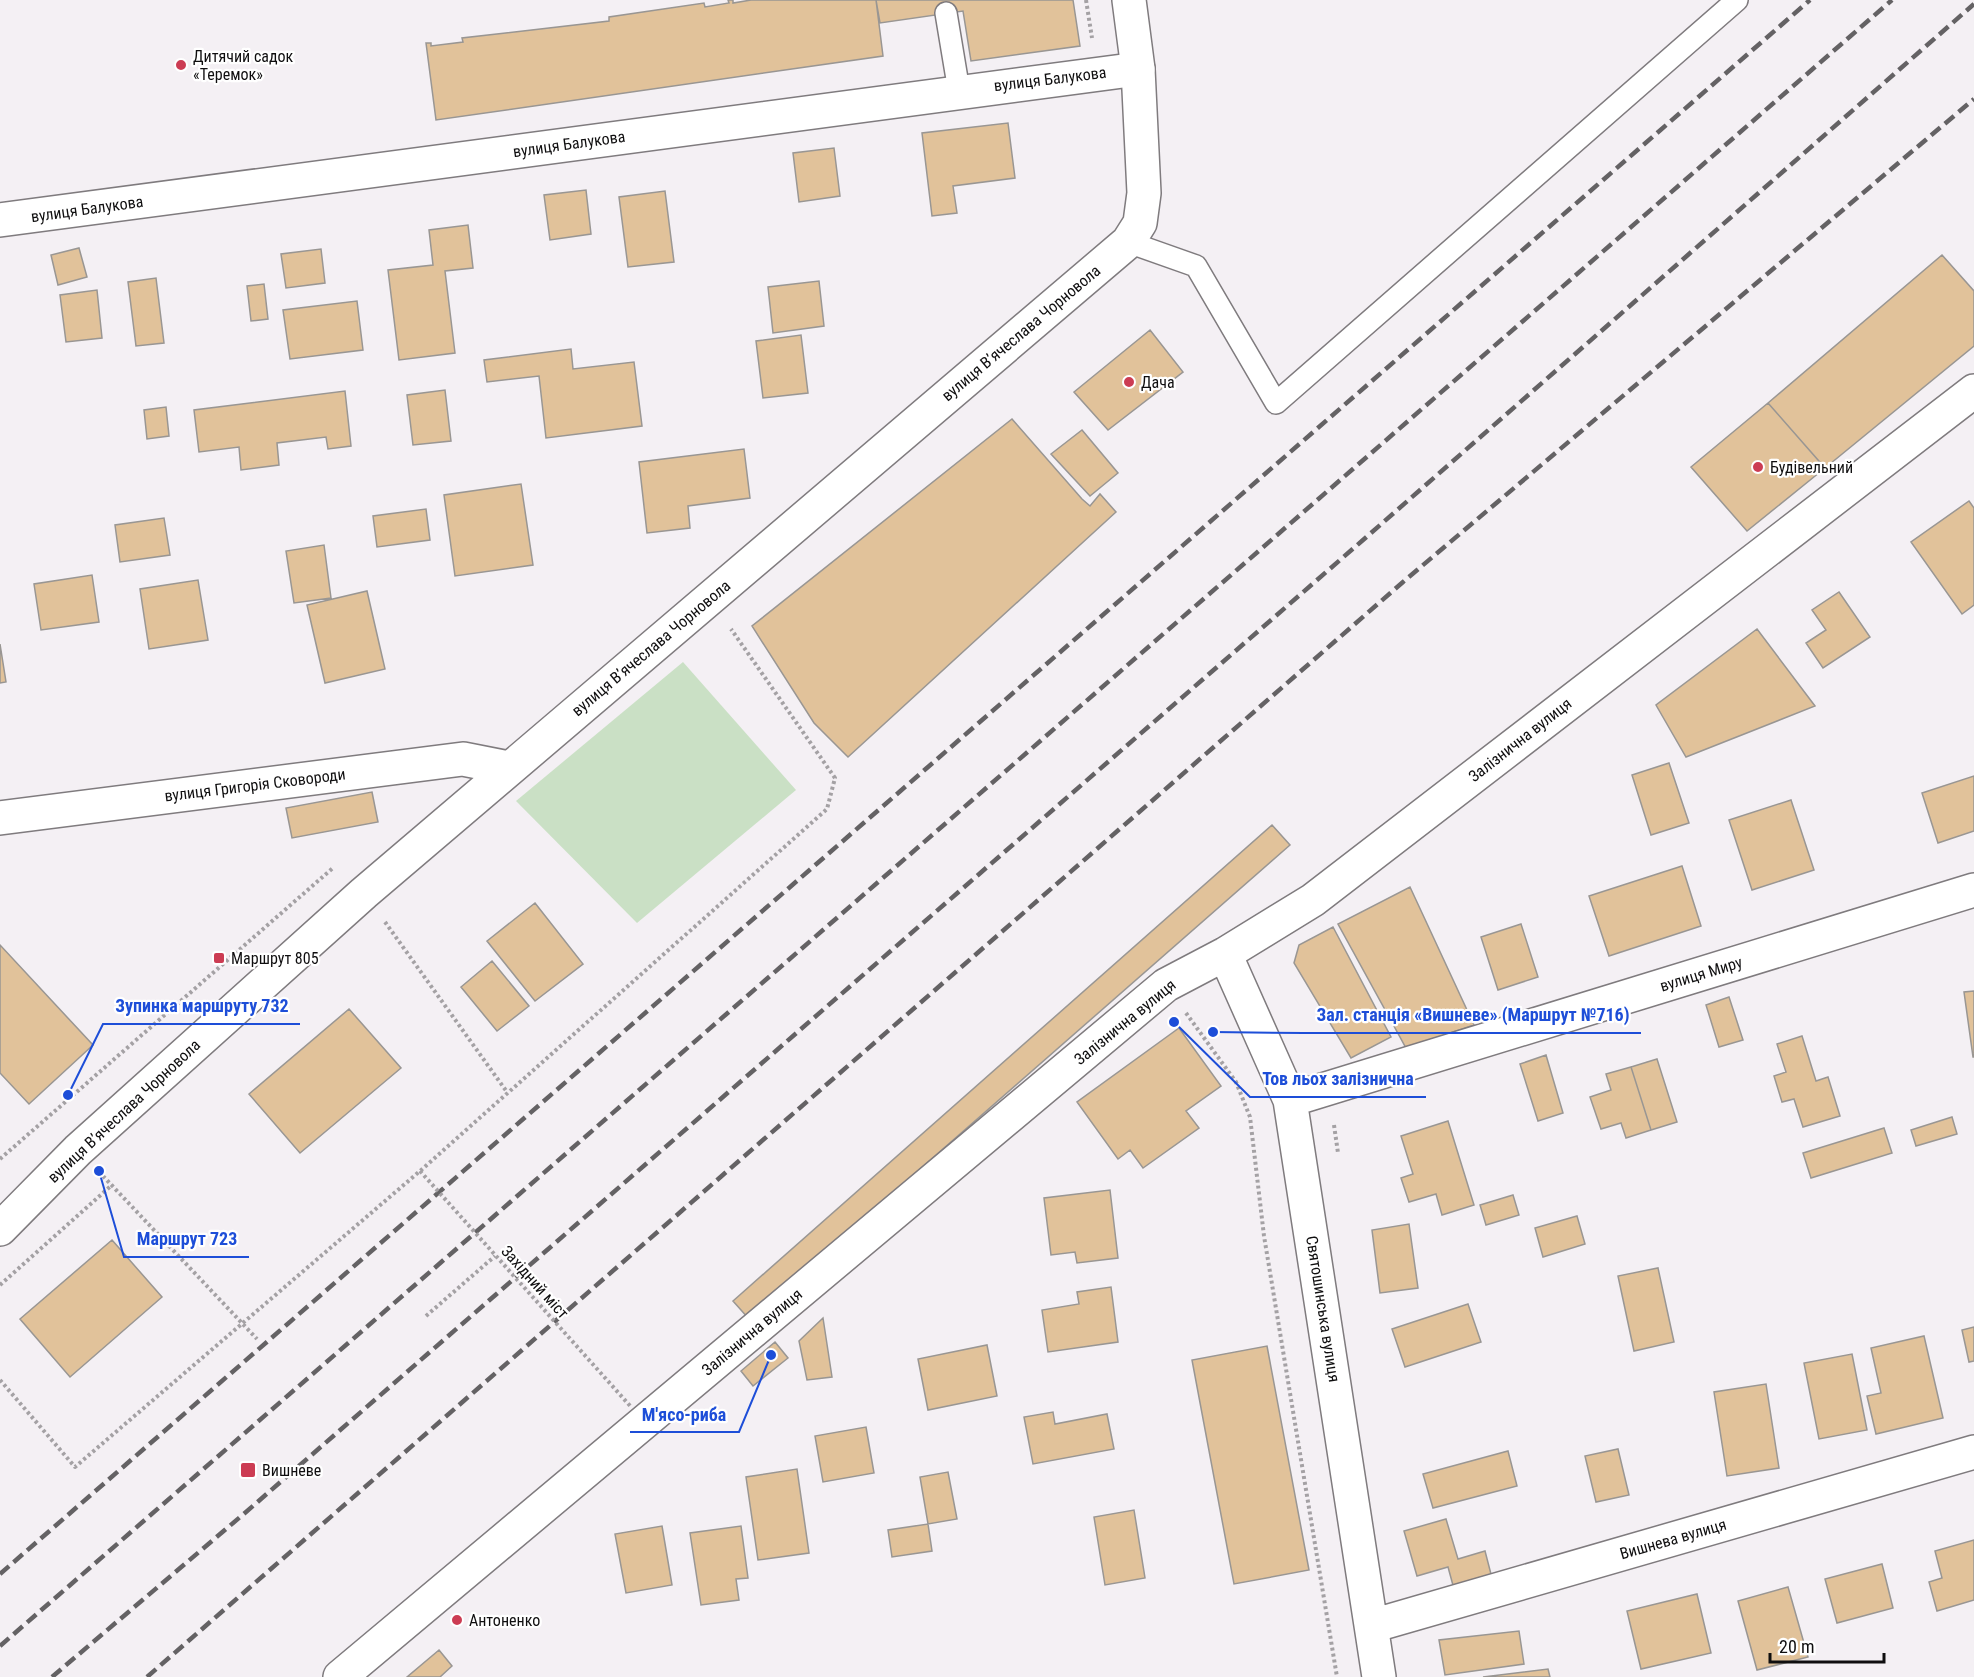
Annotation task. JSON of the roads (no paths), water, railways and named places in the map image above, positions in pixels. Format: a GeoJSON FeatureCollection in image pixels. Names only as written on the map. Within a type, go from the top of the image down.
{"type":"FeatureCollection","features":[{"type":"Feature","properties":{"kind":"street","name":"вулиця Вʼячеслава Чорновола"},"geometry":{"type":"LineString","coordinates":[[5,1213],[364,893],[1128,242],[1140,224],[1144,193],[1138,69],[1129,0]]}},
{"type":"Feature","properties":{"kind":"street","name":"вулиця Балукова"},"geometry":{"type":"LineString","coordinates":[[0,220],[1138,69]]}},
{"type":"Feature","properties":{"kind":"street","name":"Залізнична вулиця"},"geometry":{"type":"LineString","coordinates":[[340,1677],[1166,986],[1225,954],[1313,900],[1974,391]]}},
{"type":"Feature","properties":{"kind":"street","name":"вулиця Григорія Сковороди"},"geometry":{"type":"LineString","coordinates":[[0,818],[464,759],[509,768]]}},
{"type":"Feature","properties":{"kind":"street","name":"вулиця Миру"},"geometry":{"type":"LineString","coordinates":[[1290,1100],[1974,890]]}},
{"type":"Feature","properties":{"kind":"street","name":"Святошинська вулиця"},"geometry":{"type":"LineString","coordinates":[[1225,954],[1290,1100],[1380,1677]]}},
{"type":"Feature","properties":{"kind":"street","name":"Вишнева вулиця"},"geometry":{"type":"LineString","coordinates":[[1372,1626],[1974,1452]]}},
{"type":"Feature","properties":{"kind":"lane"},"geometry":{"type":"LineString","coordinates":[[1128,242],[1196,266],[1276,402],[1737,0]]}},
{"type":"Feature","properties":{"kind":"lane"},"geometry":{"type":"LineString","coordinates":[[946,13],[959,91]]}},
{"type":"Feature","properties":{"kind":"railway"},"geometry":{"type":"LineString","coordinates":[[0,1574],[1810,0]]}},
{"type":"Feature","properties":{"kind":"railway"},"geometry":{"type":"LineString","coordinates":[[0,1646],[1892,0]]}},
{"type":"Feature","properties":{"kind":"railway"},"geometry":{"type":"LineString","coordinates":[[52,1677],[246,1512],[1363,540],[1974,4]]}},
{"type":"Feature","properties":{"kind":"railway"},"geometry":{"type":"LineString","coordinates":[[147,1677],[1403,582],[1974,99]]}},
{"type":"Feature","properties":{"kind":"place","name":"Дитячий садок «Теремок»"},"geometry":{"type":"Point","coordinates":[181,65]}},
{"type":"Feature","properties":{"kind":"place","name":"Дача"},"geometry":{"type":"Point","coordinates":[1129,382]}},
{"type":"Feature","properties":{"kind":"place","name":"Будівельний"},"geometry":{"type":"Point","coordinates":[1758,467]}},
{"type":"Feature","properties":{"kind":"place","name":"Маршрут 805"},"geometry":{"type":"Point","coordinates":[219,958]}},
{"type":"Feature","properties":{"kind":"place","name":"Тов льох залізнична"},"geometry":{"type":"Point","coordinates":[1174,1022]}},
{"type":"Feature","properties":{"kind":"place","name":"Зал. станція «Вишневе» (Маршрут №716)"},"geometry":{"type":"Point","coordinates":[1213,1032]}},
{"type":"Feature","properties":{"kind":"place","name":"Зупинка маршруту 732"},"geometry":{"type":"Point","coordinates":[68,1095]}},
{"type":"Feature","properties":{"kind":"place","name":"Маршрут 723"},"geometry":{"type":"Point","coordinates":[99,1171]}},
{"type":"Feature","properties":{"kind":"place","name":"М'ясо-риба"},"geometry":{"type":"Point","coordinates":[771,1355]}},
{"type":"Feature","properties":{"kind":"place","name":"Вишневе"},"geometry":{"type":"Point","coordinates":[248,1470]}},
{"type":"Feature","properties":{"kind":"place","name":"Антоненко"},"geometry":{"type":"Point","coordinates":[457,1620]}}]}
